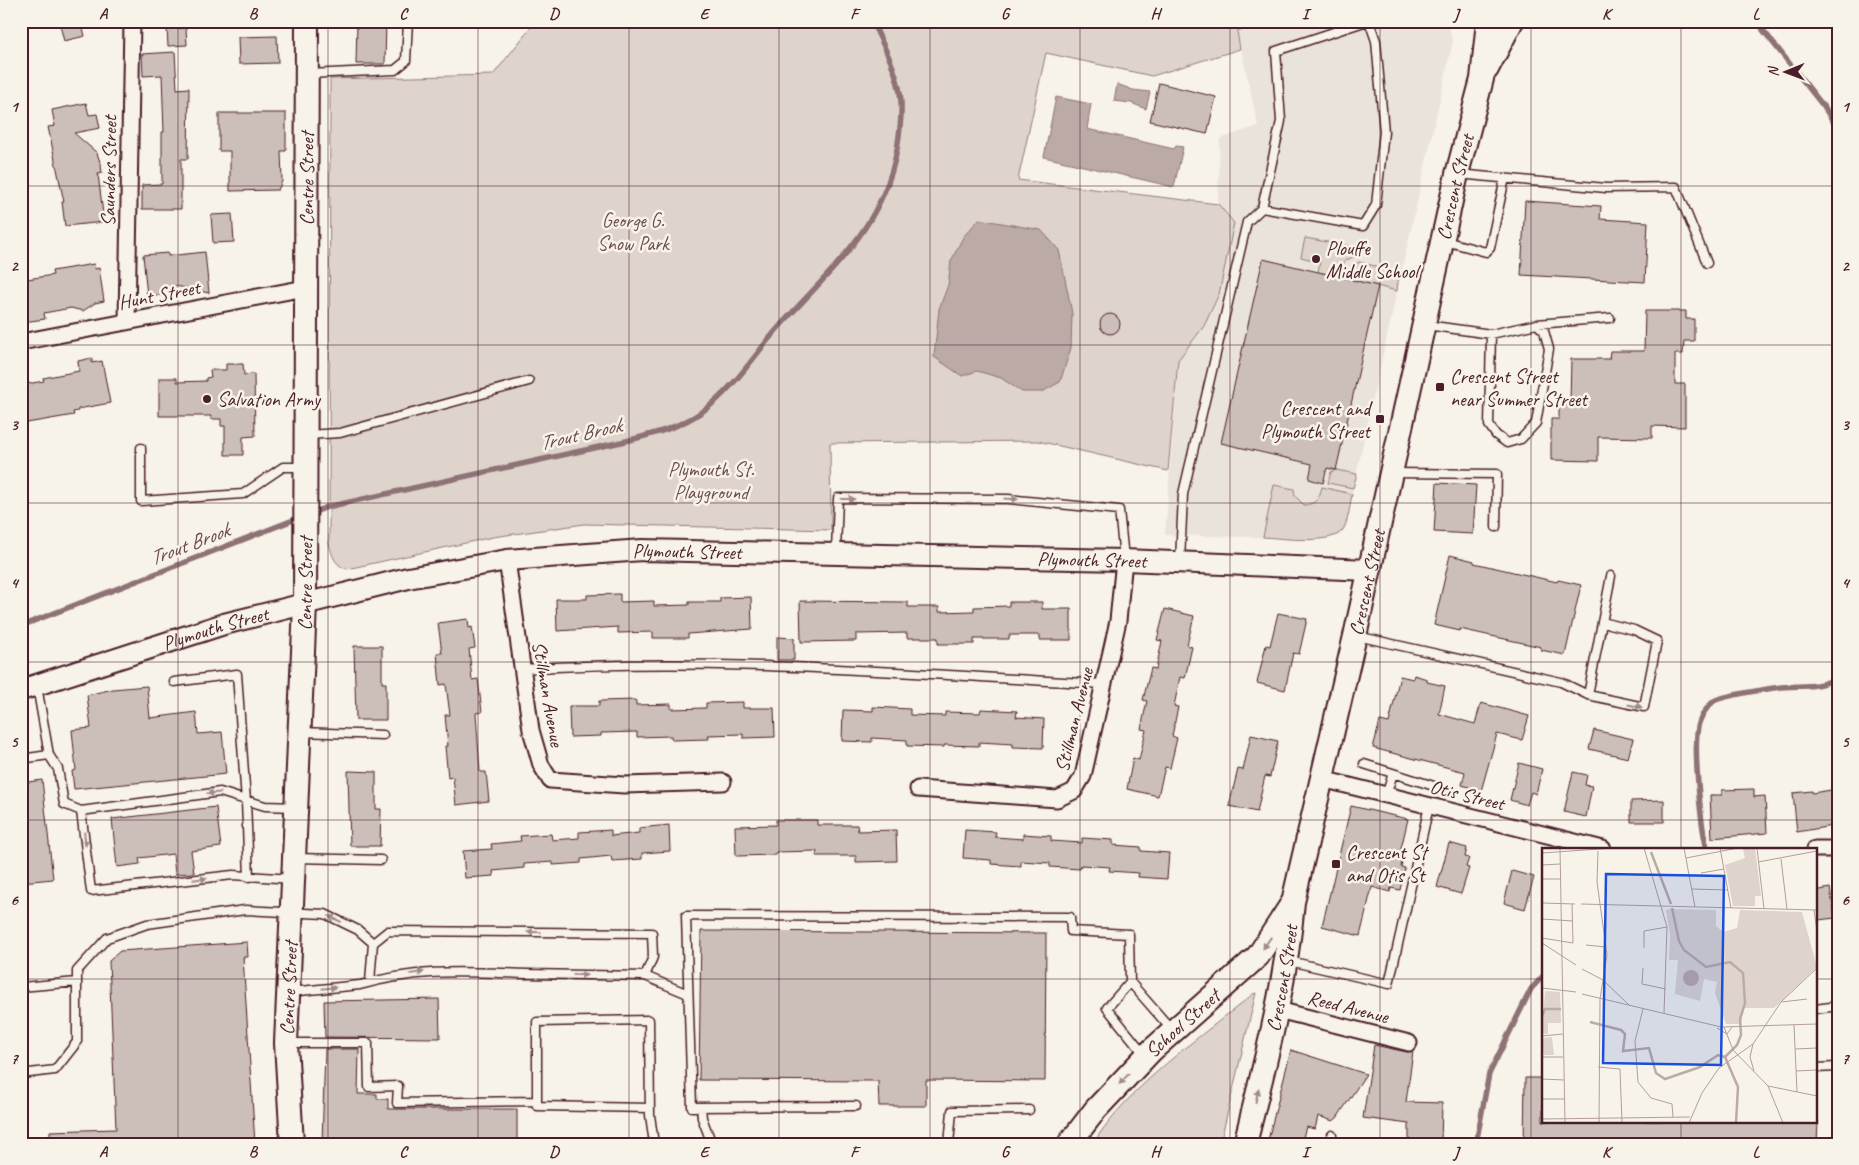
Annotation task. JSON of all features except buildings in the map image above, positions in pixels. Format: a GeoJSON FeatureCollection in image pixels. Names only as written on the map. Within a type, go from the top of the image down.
{"type":"FeatureCollection","features":[{"type":"Feature","properties":{"kind":"main road","name":"Centre Street"},"geometry":{"type":"LineString","coordinates":[[292,1144],[286,1043],[305,605],[307,21]]}},
{"type":"Feature","properties":{"kind":"main road","name":"Crescent Street"},"geometry":{"type":"LineString","coordinates":[[1245,1144],[1278,1010],[1287,960],[1293,902],[1370,570],[1458,174],[1482,79],[1488,21]]}},
{"type":"Feature","properties":{"kind":"main road"},"geometry":{"type":"LineString","coordinates":[[1482,79],[1512,21]]}},
{"type":"Feature","properties":{"kind":"main road","name":"School Street"},"geometry":{"type":"LineString","coordinates":[[1069,1144],[1096,1109],[1146,1056],[1258,956],[1293,902]]}},
{"type":"Feature","properties":{"kind":"street","name":"Saunders Street"},"geometry":{"type":"LineString","coordinates":[[127,321],[132,21]]}},
{"type":"Feature","properties":{"kind":"street","name":"Hunt Street"},"geometry":{"type":"LineString","coordinates":[[21,342],[305,288]]}},
{"type":"Feature","properties":{"kind":"street","name":"Plymouth Street"},"geometry":{"type":"LineString","coordinates":[[29,687],[224,624],[408,578],[507,560],[642,550],[1124,560],[1370,570]]}},
{"type":"Feature","properties":{"kind":"street","name":"Stillman Avenue"},"geometry":{"type":"LineString","coordinates":[[507,560],[531,730],[541,765],[550,780],[624,785],[723,782]]}},
{"type":"Feature","properties":{"kind":"street","name":"Stillman Avenue"},"geometry":{"type":"LineString","coordinates":[[918,789],[1057,799],[1074,791],[1084,776],[1118,621],[1124,560]]}},
{"type":"Feature","properties":{"kind":"street","name":"Otis Street"},"geometry":{"type":"LineString","coordinates":[[1322,779],[1599,848]]}},
{"type":"Feature","properties":{"kind":"street"},"geometry":{"type":"LineString","coordinates":[[1816,849],[1838,849]]}},
{"type":"Feature","properties":{"kind":"street","name":"Reed Avenue"},"geometry":{"type":"LineString","coordinates":[[1278,1010],[1409,1043]]}},
{"type":"Feature","properties":{"kind":"lane"},"geometry":{"type":"LineString","coordinates":[[306,74],[395,70],[406,61],[408,21]]}},
{"type":"Feature","properties":{"kind":"lane"},"geometry":{"type":"LineString","coordinates":[[1180,562],[1183,494],[1247,222],[1262,208],[1281,121],[1276,51],[1368,21],[1376,41],[1384,132],[1376,205],[1363,226],[1262,208]]}},
{"type":"Feature","properties":{"kind":"lane"},"geometry":{"type":"LineString","coordinates":[[1458,174],[1606,188],[1676,187],[1707,262]]}},
{"type":"Feature","properties":{"kind":"lane"},"geometry":{"type":"LineString","coordinates":[[1443,240],[1479,252],[1486,252],[1490,248],[1504,178]]}},
{"type":"Feature","properties":{"kind":"lane"},"geometry":{"type":"LineString","coordinates":[[1424,324],[1491,334],[1536,324],[1610,318]]}},
{"type":"Feature","properties":{"kind":"lane"},"geometry":{"type":"LineString","coordinates":[[1491,334],[1489,425],[1496,436],[1507,443],[1521,439],[1536,423],[1549,349],[1544,331],[1536,324]]}},
{"type":"Feature","properties":{"kind":"lane"},"geometry":{"type":"LineString","coordinates":[[306,435],[340,433],[529,381]]}},
{"type":"Feature","properties":{"kind":"lane"},"geometry":{"type":"LineString","coordinates":[[141,448],[140,501],[243,494],[284,467],[306,468]]}},
{"type":"Feature","properties":{"kind":"lane"},"geometry":{"type":"LineString","coordinates":[[1391,473],[1497,474],[1496,527]]}},
{"type":"Feature","properties":{"kind":"lane"},"geometry":{"type":"LineString","coordinates":[[836,554],[838,498],[1008,499],[1118,510],[1124,560]]}},
{"type":"Feature","properties":{"kind":"lane"},"geometry":{"type":"LineString","coordinates":[[1588,695],[1611,576]]}},
{"type":"Feature","properties":{"kind":"lane"},"geometry":{"type":"LineString","coordinates":[[1355,636],[1561,682],[1588,695],[1644,707],[1657,641],[1634,630],[1602,622]]}},
{"type":"Feature","properties":{"kind":"lane"},"geometry":{"type":"LineString","coordinates":[[522,669],[572,666],[817,668],[1104,684]]}},
{"type":"Feature","properties":{"kind":"lane"},"geometry":{"type":"LineString","coordinates":[[174,682],[237,674],[246,801],[248,877]]}},
{"type":"Feature","properties":{"kind":"lane"},"geometry":{"type":"LineString","coordinates":[[29,687],[49,755],[58,769],[64,804],[81,811],[220,792],[265,806],[296,807]]}},
{"type":"Feature","properties":{"kind":"lane"},"geometry":{"type":"LineString","coordinates":[[299,732],[383,735]]}},
{"type":"Feature","properties":{"kind":"lane"},"geometry":{"type":"LineString","coordinates":[[21,759],[49,755]]}},
{"type":"Feature","properties":{"kind":"lane"},"geometry":{"type":"LineString","coordinates":[[1364,764],[1437,787]]}},
{"type":"Feature","properties":{"kind":"lane"},"geometry":{"type":"LineString","coordinates":[[1386,796],[1393,773]]}},
{"type":"Feature","properties":{"kind":"lane"},"geometry":{"type":"LineString","coordinates":[[1287,960],[1389,984],[1429,806]]}},
{"type":"Feature","properties":{"kind":"lane"},"geometry":{"type":"LineString","coordinates":[[81,811],[91,891],[233,875],[248,877],[293,868],[381,860]]}},
{"type":"Feature","properties":{"kind":"lane"},"geometry":{"type":"LineString","coordinates":[[21,1074],[55,1070],[78,1042],[78,971],[107,938],[147,924],[246,910],[325,914],[358,930],[373,943]]}},
{"type":"Feature","properties":{"kind":"lane"},"geometry":{"type":"LineString","coordinates":[[856,1106],[692,1107],[686,916],[1070,917],[1071,932],[1129,934],[1130,982],[1173,1032]]}},
{"type":"Feature","properties":{"kind":"lane"},"geometry":{"type":"LineString","coordinates":[[370,982],[373,943],[388,931],[652,933],[653,957],[645,976]]}},
{"type":"Feature","properties":{"kind":"lane"},"geometry":{"type":"LineString","coordinates":[[288,992],[370,982],[430,971],[645,976],[688,994]]}},
{"type":"Feature","properties":{"kind":"lane"},"geometry":{"type":"LineString","coordinates":[[21,988],[77,982]]}},
{"type":"Feature","properties":{"kind":"lane"},"geometry":{"type":"LineString","coordinates":[[1130,982],[1107,1008],[1146,1056]]}},
{"type":"Feature","properties":{"kind":"lane"},"geometry":{"type":"LineString","coordinates":[[1816,1009],[1838,1006]]}},
{"type":"Feature","properties":{"kind":"lane"},"geometry":{"type":"LineString","coordinates":[[650,1108],[537,1106],[537,1022],[649,1020],[650,1108],[654,1144]]}},
{"type":"Feature","properties":{"kind":"lane"},"geometry":{"type":"LineString","coordinates":[[286,1043],[368,1043],[369,1086],[398,1086],[397,1103],[537,1101]]}},
{"type":"Feature","properties":{"kind":"lane"},"geometry":{"type":"LineString","coordinates":[[1816,1068],[1838,1067]]}},
{"type":"Feature","properties":{"kind":"lane"},"geometry":{"type":"LineString","coordinates":[[701,1107],[702,1118],[712,1144]]}},
{"type":"Feature","properties":{"kind":"lane"},"geometry":{"type":"LineString","coordinates":[[949,1144],[952,1111],[1029,1110]]}},
{"type":"Feature","properties":{"kind":"lane"},"geometry":{"type":"LineString","coordinates":[[1328,1144],[1332,1135]]}},
{"type":"Feature","properties":{"kind":"shaded area","name":"Plouffe Middle School"},"geometry":{"type":"Polygon","coordinates":[[[1267,21],[1450,21],[1450,33],[1453,41],[1344,529],[1337,536],[1325,539],[1165,535],[1178,360],[1204,326],[1219,294],[1234,223],[1218,204],[1220,139],[1258,126],[1237,31],[1267,21]]]}},
{"type":"Feature","properties":{"kind":"shaded area"},"geometry":{"type":"Polygon","coordinates":[[[1117,84],[1133,90],[1150,92],[1146,109],[1131,103],[1114,101],[1117,84]]]}},
{"type":"Feature","properties":{"kind":"shaded area"},"geometry":{"type":"Polygon","coordinates":[[[1056,97],[1091,104],[1087,129],[1174,149],[1176,146],[1183,147],[1174,187],[1044,157],[1056,97]]]}},
{"type":"Feature","properties":{"kind":"shaded area"},"geometry":{"type":"Polygon","coordinates":[[[979,219],[1041,230],[1059,250],[1072,313],[1071,348],[1060,382],[1042,392],[1022,392],[1001,378],[977,371],[962,376],[934,357],[939,309],[948,285],[951,261],[963,237],[979,219]]]}},
{"type":"Feature","properties":{"kind":"green space","name":"George G. Snow Park"},"geometry":{"type":"Polygon","coordinates":[[[536,21],[1267,21],[1237,31],[1240,49],[1152,76],[1046,53],[1018,180],[1218,204],[1234,223],[1219,294],[1204,326],[1178,360],[1168,471],[1038,441],[830,443],[831,530],[584,524],[493,537],[347,569],[339,565],[329,543],[330,79],[493,75],[536,21]]]}},
{"type":"Feature","properties":{"kind":"green space"},"geometry":{"type":"Polygon","coordinates":[[[1305,238],[1350,246],[1356,255],[1344,262],[1341,277],[1318,272],[1320,262],[1301,257],[1305,238]]]}},
{"type":"Feature","properties":{"kind":"green space"},"geometry":{"type":"Polygon","coordinates":[[[1359,262],[1399,272],[1397,291],[1352,280],[1354,265],[1359,262]]]}},
{"type":"Feature","properties":{"kind":"green space"},"geometry":{"type":"Polygon","coordinates":[[[1336,470],[1357,474],[1353,488],[1328,483],[1331,472],[1336,470]]]}},
{"type":"Feature","properties":{"kind":"green space"},"geometry":{"type":"Polygon","coordinates":[[[1274,485],[1294,489],[1295,496],[1304,505],[1317,500],[1322,487],[1352,494],[1344,528],[1339,534],[1320,539],[1263,537],[1274,485]]]}},
{"type":"Feature","properties":{"kind":"green space"},"geometry":{"type":"Polygon","coordinates":[[[1256,993],[1220,1144],[1093,1144],[1125,1102],[1145,1083],[1189,1045],[1256,993]]]}},
{"type":"Feature","properties":{"kind":"waterway","name":"Trout Brook"},"geometry":{"type":"LineString","coordinates":[[310,514],[327,507],[646,436],[694,417],[714,402],[734,382],[779,327],[856,241],[884,194],[893,166],[899,136],[901,100],[894,70],[872,21]]}},
{"type":"Feature","properties":{"kind":"waterway"},"geometry":{"type":"LineString","coordinates":[[1759,21],[1763,30],[1824,107],[1838,129]]}},
{"type":"Feature","properties":{"kind":"waterway","name":"Trout Brook"},"geometry":{"type":"LineString","coordinates":[[21,626],[301,517]]}},
{"type":"Feature","properties":{"kind":"waterway"},"geometry":{"type":"LineString","coordinates":[[1707,848],[1700,805],[1696,748],[1699,723],[1707,708],[1714,701],[1733,695],[1774,688],[1821,684],[1838,678]]}},
{"type":"Feature","properties":{"kind":"waterway"},"geometry":{"type":"LineString","coordinates":[[1476,1144],[1489,1074],[1531,989],[1542,977]]}},
{"type":"Feature","properties":{"kind":"place","name":"Plouffe Middle School"},"geometry":{"type":"Point","coordinates":[1316,259]}},
{"type":"Feature","properties":{"kind":"place","name":"Crescent Street near Summer Street"},"geometry":{"type":"Point","coordinates":[1440,387]}},
{"type":"Feature","properties":{"kind":"place","name":"Salvation Army"},"geometry":{"type":"Point","coordinates":[207,399]}},
{"type":"Feature","properties":{"kind":"place","name":"Crescent and Plymouth Street"},"geometry":{"type":"Point","coordinates":[1380,419]}},
{"type":"Feature","properties":{"kind":"place","name":"Crescent St and Otis St"},"geometry":{"type":"Point","coordinates":[1336,864]}},
{"type":"Feature","properties":{"kind":"park label","name":"Plymouth St. Playground"},"geometry":{"type":"Point","coordinates":[711,480]}}]}
